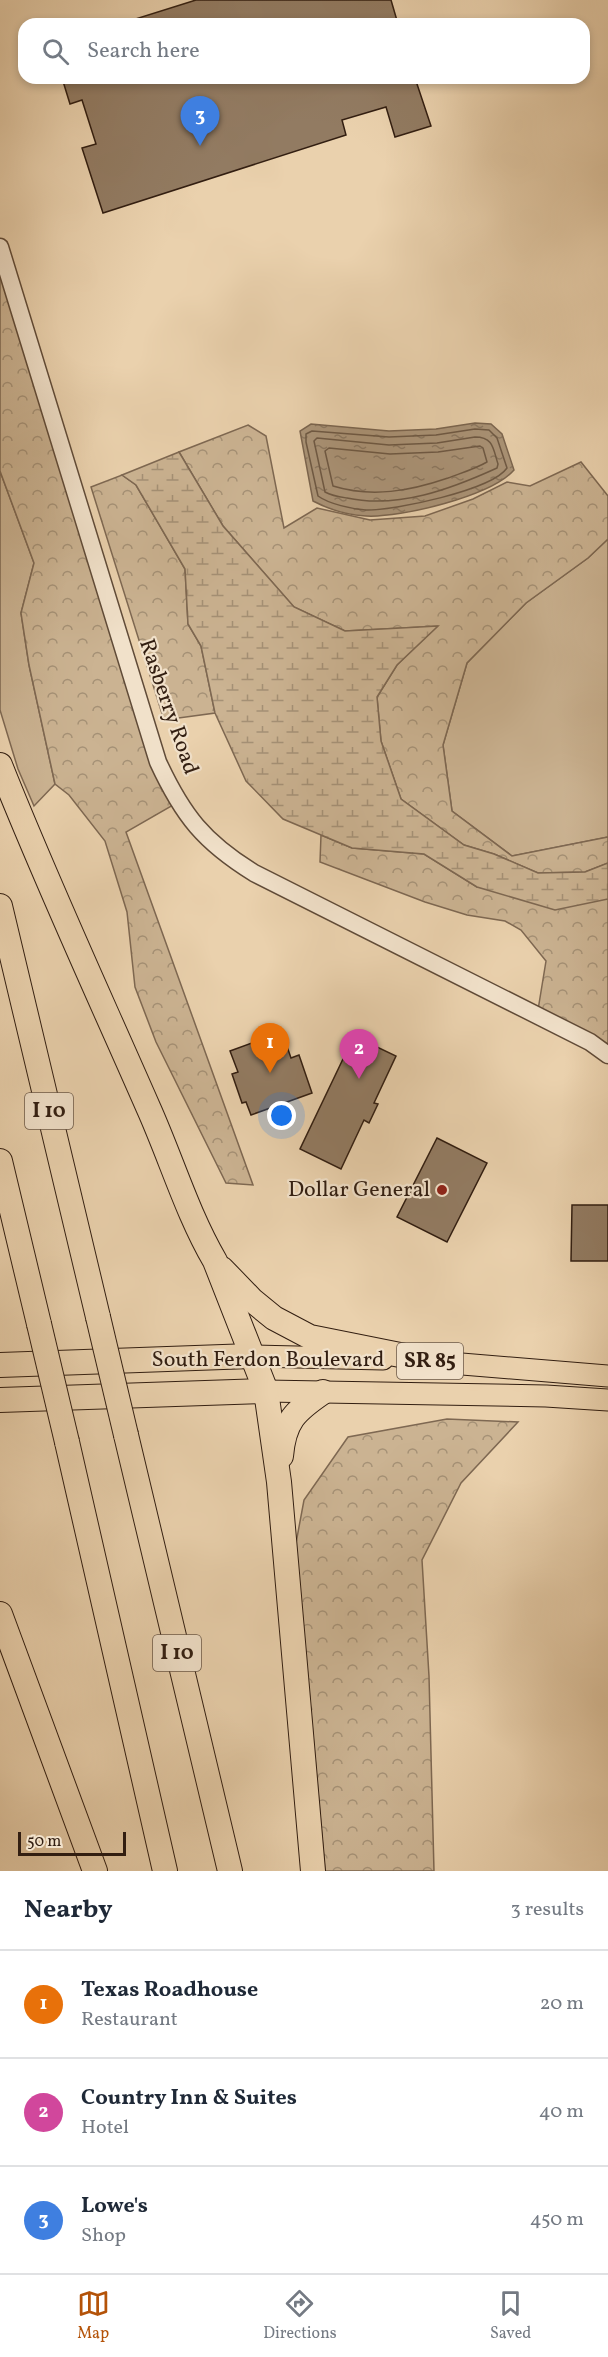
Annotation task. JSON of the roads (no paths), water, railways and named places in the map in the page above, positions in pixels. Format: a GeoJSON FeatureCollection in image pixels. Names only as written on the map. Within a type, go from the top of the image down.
{"type":"FeatureCollection","features":[{"type":"Feature","properties":{"kind":"highway"},"geometry":{"type":"LineString","coordinates":[[0,765],[156,1125],[204,1242],[215,1261],[266,1391],[279,1482],[313,1871]]}},
{"type":"Feature","properties":{"kind":"highway","name":"I 10"},"geometry":{"type":"LineString","coordinates":[[0,906],[230,1871]]}},
{"type":"Feature","properties":{"kind":"highway","name":"I 10"},"geometry":{"type":"LineString","coordinates":[[0,1161],[165,1871]]}},
{"type":"Feature","properties":{"kind":"highway"},"geometry":{"type":"LineString","coordinates":[[215,1261],[252,1300],[274,1318],[310,1337],[429,1361]]}},
{"type":"Feature","properties":{"kind":"highway","name":"South Ferdon Boulevard"},"geometry":{"type":"LineString","coordinates":[[0,1365],[251,1356]]}},
{"type":"Feature","properties":{"kind":"highway","name":"South Ferdon Boulevard"},"geometry":{"type":"LineString","coordinates":[[0,1400],[266,1391]]}},
{"type":"Feature","properties":{"kind":"highway"},"geometry":{"type":"LineString","coordinates":[[279,1482],[282,1439],[288,1423],[298,1409],[323,1392]]}},
{"type":"Feature","properties":{"kind":"highway"},"geometry":{"type":"LineString","coordinates":[[0,1614],[95,1871]]}},
{"type":"Feature","properties":{"kind":"main road","name":"South Ferdon Boulevard"},"geometry":{"type":"LineString","coordinates":[[251,1356],[429,1361],[608,1376]]}},
{"type":"Feature","properties":{"kind":"main road","name":"South Ferdon Boulevard"},"geometry":{"type":"LineString","coordinates":[[266,1391],[546,1396],[608,1400]]}},
{"type":"Feature","properties":{"kind":"street","name":"Rasberry Road"},"geometry":{"type":"LineString","coordinates":[[0,247],[158,762],[184,812],[196,827],[223,852],[255,873],[590,1042],[608,1055]]}},
{"type":"Feature","properties":{"kind":"water"},"geometry":{"type":"Polygon","coordinates":[[[475,423],[491,424],[502,434],[514,470],[502,480],[486,488],[445,503],[381,516],[345,513],[313,501],[300,431],[311,424],[389,431],[436,429],[475,423]]]}},
{"type":"Feature","properties":{"kind":"place","name":"Lowe's"},"geometry":{"type":"Point","coordinates":[200,146]}},
{"type":"Feature","properties":{"kind":"place","name":"Texas Roadhouse"},"geometry":{"type":"Point","coordinates":[270,1073]}},
{"type":"Feature","properties":{"kind":"place","name":"Country Inn & Suites"},"geometry":{"type":"Point","coordinates":[359,1079]}},
{"type":"Feature","properties":{"kind":"place","name":"Dollar General"},"geometry":{"type":"Point","coordinates":[442,1190]}}]}
